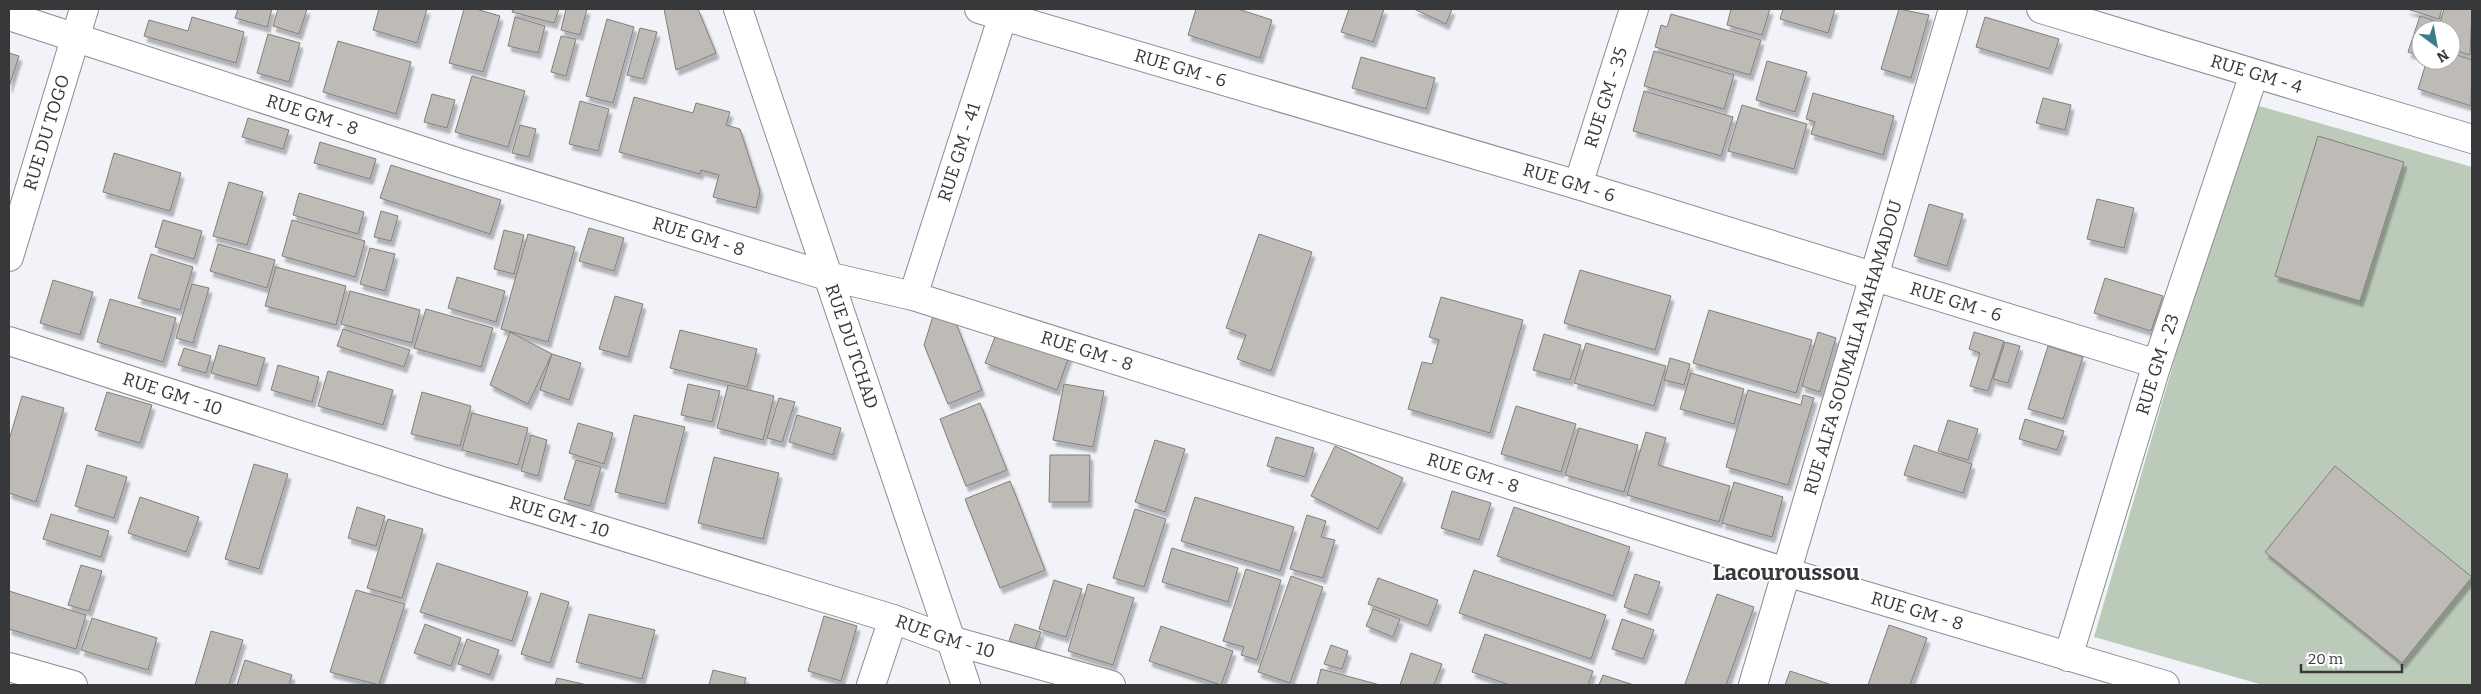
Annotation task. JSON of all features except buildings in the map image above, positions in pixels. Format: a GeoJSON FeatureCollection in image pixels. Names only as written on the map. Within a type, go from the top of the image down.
{"type":"FeatureCollection","features":[{"type":"Feature","properties":{"kind":"street","name":"RUE DU TOGO"},"geometry":{"type":"LineString","coordinates":[[9,257],[84,9]]}},
{"type":"Feature","properties":{"kind":"street","name":"RUE DU TCHAD"},"geometry":{"type":"LineString","coordinates":[[738,9],[966,685]]}},
{"type":"Feature","properties":{"kind":"street","name":"RUE GM - 35"},"geometry":{"type":"LineString","coordinates":[[1578,185],[1634,9]]}},
{"type":"Feature","properties":{"kind":"street","name":"RUE ALFA SOUMAILA MAHAMADOU"},"geometry":{"type":"LineString","coordinates":[[1753,685],[1953,9]]}},
{"type":"Feature","properties":{"kind":"street","name":"RUE GM - 4"},"geometry":{"type":"LineString","coordinates":[[2041,9],[2472,139]]}},
{"type":"Feature","properties":{"kind":"street","name":"RUE GM - 6"},"geometry":{"type":"LineString","coordinates":[[996,11],[1578,185],[2158,364]]}},
{"type":"Feature","properties":{"kind":"street","name":"RUE GM - 41"},"geometry":{"type":"LineString","coordinates":[[913,296],[996,11]]}},
{"type":"Feature","properties":{"kind":"street","name":"RUE GM - 8"},"geometry":{"type":"LineString","coordinates":[[9,16],[76,36],[460,163],[827,276],[913,296],[1786,572],[2165,685]]}},
{"type":"Feature","properties":{"kind":"street","name":"RUE GM - 23"},"geometry":{"type":"LineString","coordinates":[[2068,657],[2158,364],[2254,74]]}},
{"type":"Feature","properties":{"kind":"street","name":"RUE GM - 10"},"geometry":{"type":"LineString","coordinates":[[9,341],[442,481],[893,619],[950,640],[1111,685]]}},
{"type":"Feature","properties":{"kind":"street"},"geometry":{"type":"LineString","coordinates":[[871,685],[893,619]]}},
{"type":"Feature","properties":{"kind":"street"},"geometry":{"type":"LineString","coordinates":[[9,667],[73,685]]}},
{"type":"Feature","properties":{"kind":"green space"},"geometry":{"type":"Polygon","coordinates":[[[2249,103],[2472,167],[2472,685],[2263,685],[2094,637],[2249,103]]]}},
{"type":"Feature","properties":{"kind":"district","name":"Lacouroussou"},"geometry":{"type":"Point","coordinates":[1786,572]}}]}
